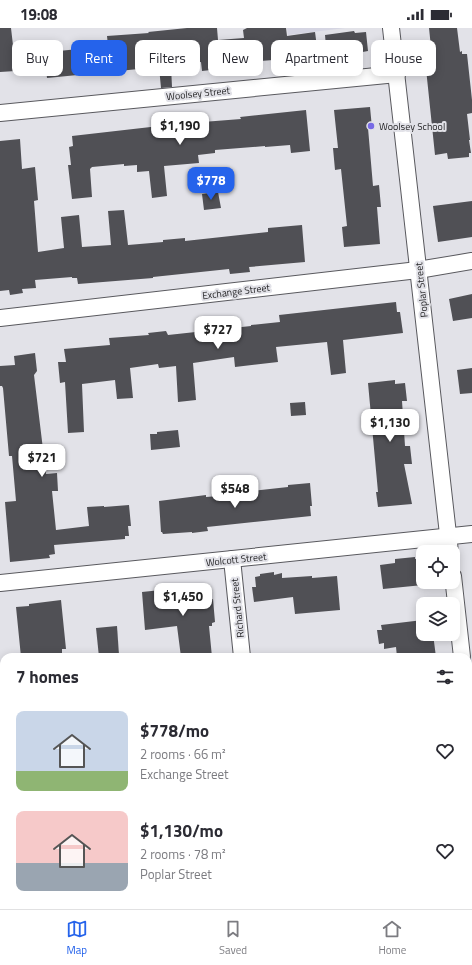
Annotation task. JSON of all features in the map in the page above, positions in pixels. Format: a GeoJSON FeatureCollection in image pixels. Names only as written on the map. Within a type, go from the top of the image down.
{"type":"FeatureCollection","features":[{"type":"Feature","properties":{"kind":"street","name":"Poplar Street"},"geometry":{"type":"LineString","coordinates":[[392,28],[393,40]]}},
{"type":"Feature","properties":{"kind":"street","name":"Woolsey Street"},"geometry":{"type":"LineString","coordinates":[[0,113],[377,76]]}},
{"type":"Feature","properties":{"kind":"street","name":"Poplar Street"},"geometry":{"type":"LineString","coordinates":[[397,76],[449,544]]}},
{"type":"Feature","properties":{"kind":"street","name":"Exchange Street"},"geometry":{"type":"LineString","coordinates":[[0,318],[418,270],[472,261]]}},
{"type":"Feature","properties":{"kind":"street","name":"Wolcott Street"},"geometry":{"type":"LineString","coordinates":[[0,583],[232,559],[449,544],[472,534]]}},
{"type":"Feature","properties":{"kind":"street","name":"Richard Street"},"geometry":{"type":"LineString","coordinates":[[232,559],[242,653]]}},
{"type":"Feature","properties":{"kind":"street"},"geometry":{"type":"LineString","coordinates":[[454,589],[462,653]]}},
{"type":"Feature","properties":{"kind":"shaded area"},"geometry":{"type":"Polygon","coordinates":[[[287,28],[345,28],[288,35],[287,28]]]}},
{"type":"Feature","properties":{"kind":"building"},"geometry":{"type":"Polygon","coordinates":[[[0,28],[11,28],[12,71],[0,72],[0,28]]]}},
{"type":"Feature","properties":{"kind":"building"},"geometry":{"type":"Polygon","coordinates":[[[187,28],[217,28],[218,40],[208,40],[208,70],[202,71],[200,62],[200,40],[135,40],[135,69],[127,70],[127,40],[107,40],[107,36],[187,28]]]}},
{"type":"Feature","properties":{"kind":"building"},"geometry":{"type":"Polygon","coordinates":[[[247,28],[286,28],[287,36],[315,32],[316,40],[271,40],[271,60],[263,61],[263,40],[218,40],[244,38],[243,30],[247,28]]]}},
{"type":"Feature","properties":{"kind":"building"},"geometry":{"type":"Polygon","coordinates":[[[429,28],[457,28],[460,52],[462,51],[462,54],[467,54],[472,100],[472,113],[467,114],[471,153],[469,153],[469,157],[448,159],[447,153],[435,155],[427,76],[436,76],[436,40],[430,40],[429,28]]]}},
{"type":"Feature","properties":{"kind":"building"},"geometry":{"type":"Polygon","coordinates":[[[354,31],[355,33],[366,32],[368,51],[363,52],[363,40],[325,40],[325,35],[354,31]]]}},
{"type":"Feature","properties":{"kind":"building"},"geometry":{"type":"Polygon","coordinates":[[[71,50],[71,76],[47,78],[47,76],[63,76],[63,51],[71,50]]]}},
{"type":"Feature","properties":{"kind":"building"},"geometry":{"type":"Polygon","coordinates":[[[160,76],[171,76],[172,87],[161,88],[160,76]]]}},
{"type":"Feature","properties":{"kind":"building"},"geometry":{"type":"Polygon","coordinates":[[[370,107],[372,128],[368,128],[373,186],[379,185],[381,207],[377,207],[380,244],[344,247],[342,227],[347,226],[341,169],[335,170],[333,148],[338,148],[334,110],[370,107]]]}},
{"type":"Feature","properties":{"kind":"building"},"geometry":{"type":"Polygon","coordinates":[[[306,110],[310,151],[291,153],[290,145],[215,150],[215,153],[198,155],[199,163],[164,166],[167,196],[152,198],[149,171],[137,172],[137,165],[124,166],[124,164],[92,167],[90,169],[92,197],[72,199],[68,165],[71,165],[69,147],[73,146],[72,136],[177,124],[241,119],[240,117],[306,110]]]}},
{"type":"Feature","properties":{"kind":"building"},"geometry":{"type":"Polygon","coordinates":[[[20,139],[22,169],[35,167],[38,200],[34,201],[38,252],[64,248],[61,217],[79,215],[82,247],[111,245],[108,211],[124,210],[128,245],[163,242],[163,240],[185,238],[185,241],[268,232],[268,228],[302,225],[305,262],[249,267],[250,272],[230,274],[229,269],[153,278],[78,284],[77,278],[72,277],[35,280],[36,288],[22,289],[23,293],[10,295],[9,290],[0,291],[0,141],[20,139]]]}},
{"type":"Feature","properties":{"kind":"building"},"geometry":{"type":"Polygon","coordinates":[[[218,192],[221,208],[204,210],[202,194],[218,192]]]}},
{"type":"Feature","properties":{"kind":"building"},"geometry":{"type":"Polygon","coordinates":[[[472,201],[472,237],[438,242],[433,206],[472,201]]]}},
{"type":"Feature","properties":{"kind":"building"},"geometry":{"type":"Polygon","coordinates":[[[472,294],[472,318],[453,321],[449,299],[472,294]]]}},
{"type":"Feature","properties":{"kind":"building"},"geometry":{"type":"Polygon","coordinates":[[[396,302],[397,312],[400,312],[403,333],[343,340],[346,373],[331,375],[327,342],[276,347],[278,362],[235,367],[234,357],[193,363],[196,400],[178,402],[176,366],[159,368],[158,364],[130,368],[133,398],[117,399],[115,380],[82,384],[84,432],[68,433],[65,382],[60,383],[58,362],[66,362],[64,349],[110,345],[109,338],[149,335],[148,333],[166,331],[168,335],[251,326],[280,322],[279,315],[396,302]]]}},
{"type":"Feature","properties":{"kind":"building"},"geometry":{"type":"Polygon","coordinates":[[[35,353],[37,371],[34,375],[46,474],[57,473],[58,491],[52,491],[56,530],[89,526],[87,507],[104,506],[129,505],[131,526],[128,526],[129,536],[125,536],[125,539],[54,545],[55,554],[49,555],[50,558],[10,562],[5,502],[16,501],[12,456],[9,456],[3,388],[0,386],[0,366],[15,365],[14,356],[35,353]]]}},
{"type":"Feature","properties":{"kind":"building"},"geometry":{"type":"Polygon","coordinates":[[[472,368],[472,393],[460,394],[457,370],[472,368]]]}},
{"type":"Feature","properties":{"kind":"building"},"geometry":{"type":"Polygon","coordinates":[[[395,380],[395,384],[405,383],[407,401],[402,401],[405,446],[410,446],[412,464],[404,464],[412,504],[378,507],[376,492],[378,492],[368,383],[395,380]]]}},
{"type":"Feature","properties":{"kind":"building"},"geometry":{"type":"Polygon","coordinates":[[[305,402],[306,415],[291,416],[290,403],[305,402]]]}},
{"type":"Feature","properties":{"kind":"building"},"geometry":{"type":"Polygon","coordinates":[[[178,430],[180,447],[151,450],[150,434],[178,430]]]}},
{"type":"Feature","properties":{"kind":"building"},"geometry":{"type":"Polygon","coordinates":[[[310,483],[312,506],[310,506],[311,516],[207,527],[208,531],[192,533],[163,534],[161,532],[159,501],[206,495],[206,497],[243,494],[242,492],[310,483]]]}},
{"type":"Feature","properties":{"kind":"building"},"geometry":{"type":"Polygon","coordinates":[[[415,557],[416,586],[383,589],[380,565],[395,563],[395,559],[415,557]]]}},
{"type":"Feature","properties":{"kind":"building"},"geometry":{"type":"Polygon","coordinates":[[[274,572],[274,575],[282,573],[282,578],[337,576],[340,610],[295,614],[293,597],[254,602],[252,587],[256,587],[255,577],[260,576],[260,574],[274,572]]]}},
{"type":"Feature","properties":{"kind":"building"},"geometry":{"type":"Polygon","coordinates":[[[208,585],[210,600],[213,599],[215,622],[212,623],[212,626],[209,626],[212,653],[180,653],[177,626],[145,630],[142,592],[208,585]]]}},
{"type":"Feature","properties":{"kind":"building"},"geometry":{"type":"Polygon","coordinates":[[[61,600],[66,649],[62,649],[62,653],[21,653],[16,607],[29,606],[29,604],[61,600]]]}},
{"type":"Feature","properties":{"kind":"building"},"geometry":{"type":"Polygon","coordinates":[[[416,621],[416,641],[434,641],[435,653],[397,653],[396,647],[384,649],[384,643],[379,644],[377,630],[382,630],[381,625],[416,621]]]}},
{"type":"Feature","properties":{"kind":"building"},"geometry":{"type":"Polygon","coordinates":[[[117,626],[119,653],[99,653],[96,628],[117,626]]]}},
{"type":"Feature","properties":{"kind":"place","name":"Woolsey School"},"geometry":{"type":"Point","coordinates":[371,126]}}]}
